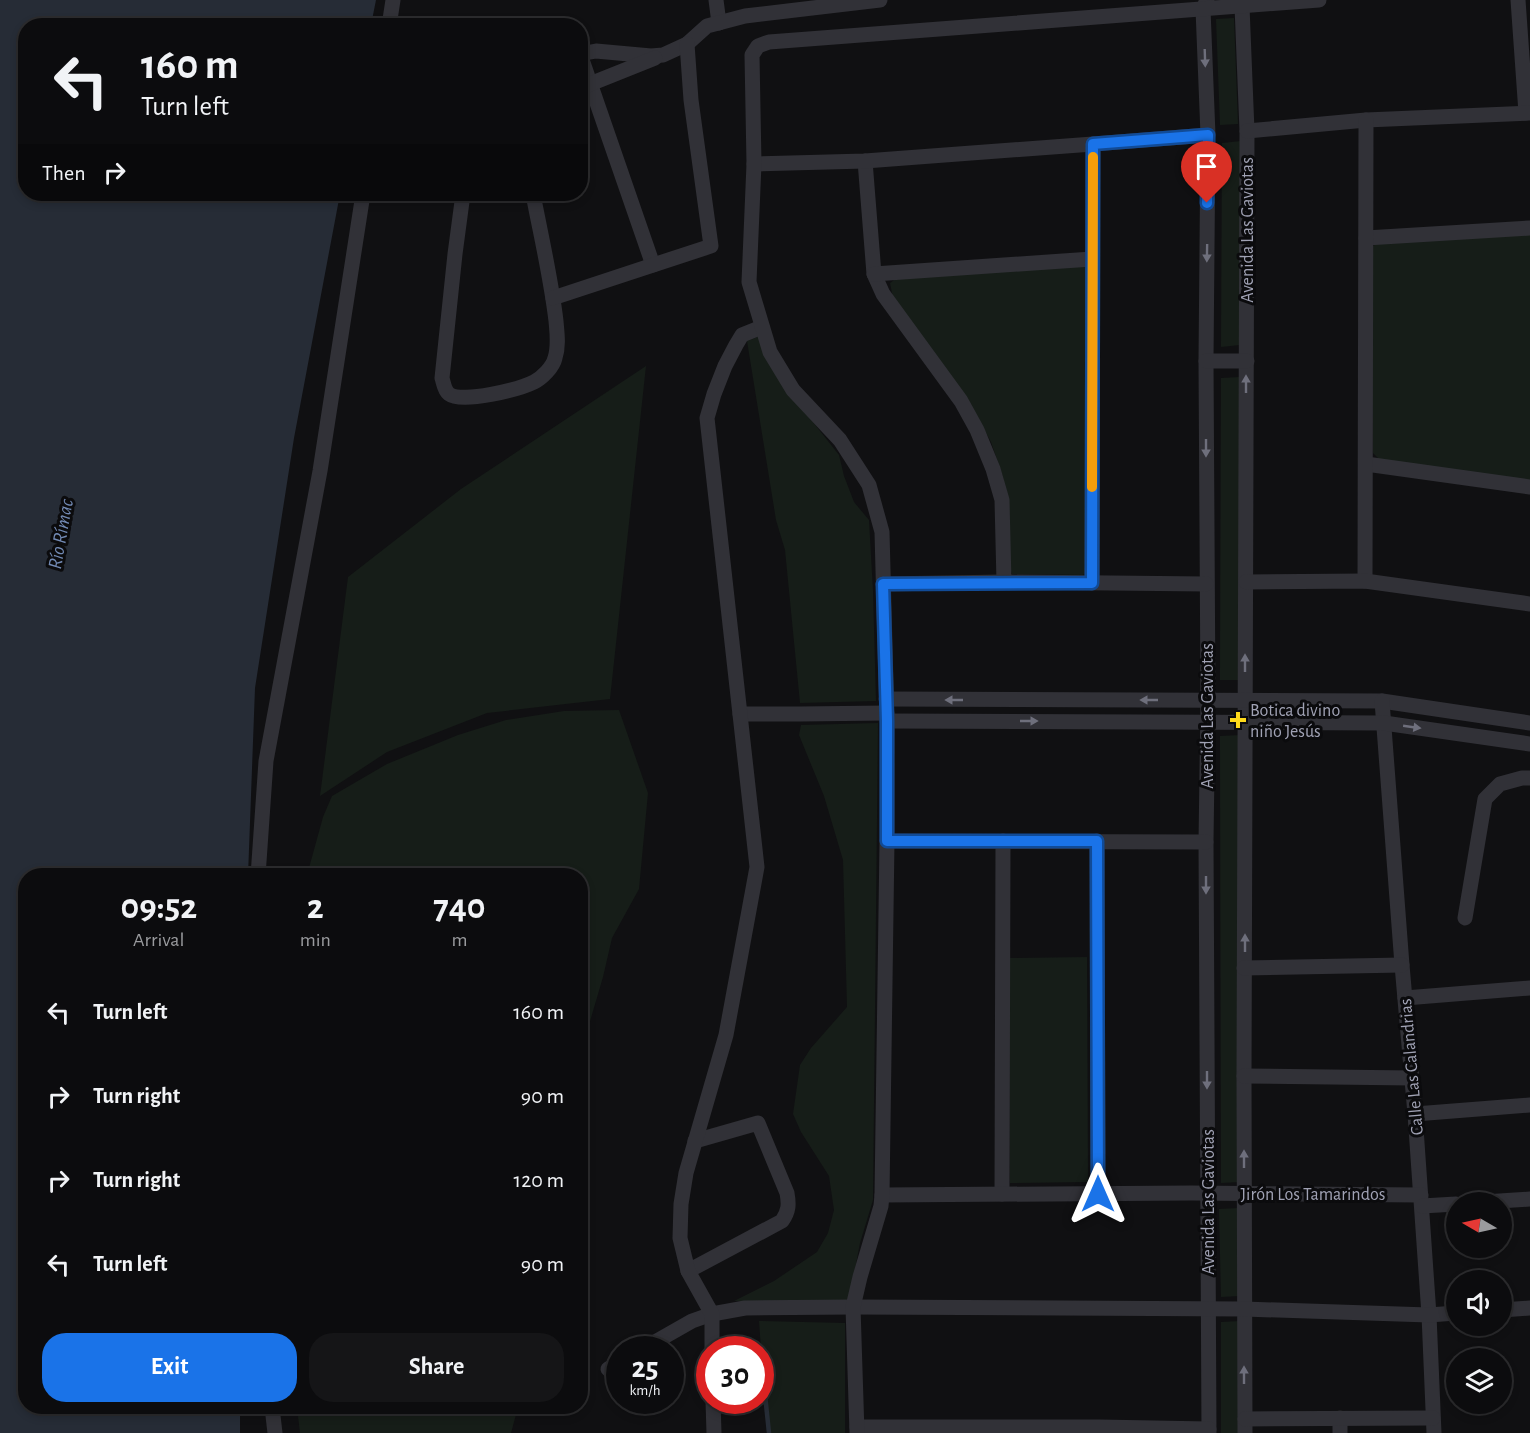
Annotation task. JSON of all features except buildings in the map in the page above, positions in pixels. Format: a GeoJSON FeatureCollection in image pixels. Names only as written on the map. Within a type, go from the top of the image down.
{"type":"FeatureCollection","features":[{"type":"Feature","properties":{"kind":"street"},"geometry":{"type":"LineString","coordinates":[[390,18],[393,0]]}},
{"type":"Feature","properties":{"kind":"street"},"geometry":{"type":"LineString","coordinates":[[716,0],[719,23]]}},
{"type":"Feature","properties":{"kind":"street"},"geometry":{"type":"LineString","coordinates":[[588,85],[687,44],[707,26],[745,16],[880,0]]}},
{"type":"Feature","properties":{"kind":"street"},"geometry":{"type":"LineString","coordinates":[[1209,1431],[857,1430],[853,1307],[882,1195],[887,711],[882,531],[869,485],[840,441],[794,390],[770,352],[749,282],[754,164],[752,55],[758,46],[769,42],[1205,5],[1319,0]]}},
{"type":"Feature","properties":{"kind":"street"},"geometry":{"type":"LineString","coordinates":[[1247,131],[1366,120],[1528,113],[1518,0]]}},
{"type":"Feature","properties":{"kind":"street","name":"Avenida Las Gaviotas"},"geometry":{"type":"LineString","coordinates":[[1241,3],[1247,131],[1245,1426]]}},
{"type":"Feature","properties":{"kind":"street","name":"Avenida Las Gaviotas"},"geometry":{"type":"LineString","coordinates":[[1205,5],[1208,135],[1206,842],[1209,1431]]}},
{"type":"Feature","properties":{"kind":"street"},"geometry":{"type":"LineString","coordinates":[[553,298],[711,246],[691,100],[687,44]]}},
{"type":"Feature","properties":{"kind":"street"},"geometry":{"type":"LineString","coordinates":[[588,52],[663,55]]}},
{"type":"Feature","properties":{"kind":"street"},"geometry":{"type":"LineString","coordinates":[[588,91],[653,265]]}},
{"type":"Feature","properties":{"kind":"street"},"geometry":{"type":"LineString","coordinates":[[1365,581],[1366,120]]}},
{"type":"Feature","properties":{"kind":"street"},"geometry":{"type":"LineString","coordinates":[[754,164],[866,161],[1208,135]]}},
{"type":"Feature","properties":{"kind":"street"},"geometry":{"type":"LineString","coordinates":[[1092,583],[1093,144]]}},
{"type":"Feature","properties":{"kind":"street"},"geometry":{"type":"LineString","coordinates":[[866,161],[874,274],[883,294],[961,401],[977,430],[993,469],[1002,500],[1004,582]]}},
{"type":"Feature","properties":{"kind":"street"},"geometry":{"type":"LineString","coordinates":[[259,868],[266,761],[320,471],[362,201]]}},
{"type":"Feature","properties":{"kind":"street"},"geometry":{"type":"LineString","coordinates":[[462,201],[442,378],[445,390],[451,396],[467,398],[491,395],[535,381],[549,369],[555,359],[558,344],[553,298],[534,201]]}},
{"type":"Feature","properties":{"kind":"street"},"geometry":{"type":"LineString","coordinates":[[1366,238],[1530,228]]}},
{"type":"Feature","properties":{"kind":"street"},"geometry":{"type":"LineString","coordinates":[[874,274],[1092,259]]}},
{"type":"Feature","properties":{"kind":"street"},"geometry":{"type":"LineString","coordinates":[[712,1336],[712,1314],[688,1271],[680,1238],[681,1204],[686,1173],[726,1035],[757,867],[707,418],[721,375],[742,335],[762,327]]}},
{"type":"Feature","properties":{"kind":"street"},"geometry":{"type":"LineString","coordinates":[[1206,361],[1246,361]]}},
{"type":"Feature","properties":{"kind":"street"},"geometry":{"type":"LineString","coordinates":[[1366,464],[1530,487]]}},
{"type":"Feature","properties":{"kind":"street"},"geometry":{"type":"LineString","coordinates":[[1246,582],[1365,581],[1530,604]]}},
{"type":"Feature","properties":{"kind":"street"},"geometry":{"type":"LineString","coordinates":[[883,584],[1004,582],[1206,584]]}},
{"type":"Feature","properties":{"kind":"street"},"geometry":{"type":"LineString","coordinates":[[740,714],[815,714],[1245,700],[1382,702],[1530,723]]}},
{"type":"Feature","properties":{"kind":"street","name":"Calle Las Calandrias"},"geometry":{"type":"LineString","coordinates":[[1382,702],[1415,1114],[1434,1425]]}},
{"type":"Feature","properties":{"kind":"street"},"geometry":{"type":"LineString","coordinates":[[887,711],[1207,722],[1384,723],[1530,744]]}},
{"type":"Feature","properties":{"kind":"street"},"geometry":{"type":"LineString","coordinates":[[1465,918],[1485,798],[1500,784],[1530,778]]}},
{"type":"Feature","properties":{"kind":"street"},"geometry":{"type":"LineString","coordinates":[[887,841],[1206,842]]}},
{"type":"Feature","properties":{"kind":"street"},"geometry":{"type":"LineString","coordinates":[[1002,1194],[1003,841]]}},
{"type":"Feature","properties":{"kind":"street"},"geometry":{"type":"LineString","coordinates":[[1097,841],[1098,1194]]}},
{"type":"Feature","properties":{"kind":"street"},"geometry":{"type":"LineString","coordinates":[[1245,968],[1402,965]]}},
{"type":"Feature","properties":{"kind":"street"},"geometry":{"type":"LineString","coordinates":[[1405,998],[1530,988]]}},
{"type":"Feature","properties":{"kind":"street"},"geometry":{"type":"LineString","coordinates":[[1244,1076],[1412,1078]]}},
{"type":"Feature","properties":{"kind":"street"},"geometry":{"type":"LineString","coordinates":[[1415,1114],[1530,1106]]}},
{"type":"Feature","properties":{"kind":"street"},"geometry":{"type":"LineString","coordinates":[[688,1271],[782,1221],[788,1213],[789,1202],[758,1123],[695,1142]]}},
{"type":"Feature","properties":{"kind":"street","name":"Jirón Los Tamarindos"},"geometry":{"type":"LineString","coordinates":[[882,1195],[1208,1193],[1446,1203]]}},
{"type":"Feature","properties":{"kind":"street"},"geometry":{"type":"LineString","coordinates":[[1512,1199],[1530,1198]]}},
{"type":"Feature","properties":{"kind":"street"},"geometry":{"type":"LineString","coordinates":[[666,1336],[712,1314],[749,1308],[1244,1309],[1446,1314]]}},
{"type":"Feature","properties":{"kind":"street"},"geometry":{"type":"LineString","coordinates":[[1512,1309],[1530,1308]]}},
{"type":"Feature","properties":{"kind":"street"},"geometry":{"type":"LineString","coordinates":[[273,1414],[275,1433]]}},
{"type":"Feature","properties":{"kind":"street"},"geometry":{"type":"LineString","coordinates":[[713,1414],[714,1433]]}},
{"type":"Feature","properties":{"kind":"street"},"geometry":{"type":"LineString","coordinates":[[1245,1426],[1434,1425]]}},
{"type":"Feature","properties":{"kind":"shaded area"},"geometry":{"type":"Polygon","coordinates":[[[1234,18],[1238,124],[1220,125],[1216,19],[1234,18]]]}},
{"type":"Feature","properties":{"kind":"shaded area"},"geometry":{"type":"Polygon","coordinates":[[[1241,141],[1240,345],[1221,347],[1222,143],[1241,141]]]}},
{"type":"Feature","properties":{"kind":"shaded area"},"geometry":{"type":"Polygon","coordinates":[[[1530,233],[1530,481],[1379,459],[1373,453],[1369,249],[1376,244],[1530,233]]]}},
{"type":"Feature","properties":{"kind":"shaded area"},"geometry":{"type":"Polygon","coordinates":[[[1083,265],[1088,270],[1087,572],[1083,575],[1012,574],[1010,569],[1010,519],[1003,477],[991,442],[969,402],[893,298],[890,283],[897,278],[1083,265]]]}},
{"type":"Feature","properties":{"kind":"shaded area"},"geometry":{"type":"Polygon","coordinates":[[[760,336],[790,393],[839,455],[854,502],[869,520],[876,701],[800,703],[785,550],[776,520],[747,341],[760,336]]]}},
{"type":"Feature","properties":{"kind":"shaded area"},"geometry":{"type":"Polygon","coordinates":[[[646,366],[610,699],[487,713],[387,752],[320,796],[348,577],[461,489],[646,366]]]}},
{"type":"Feature","properties":{"kind":"shaded area"},"geometry":{"type":"Polygon","coordinates":[[[1240,377],[1240,680],[1220,680],[1221,378],[1240,377]]]}},
{"type":"Feature","properties":{"kind":"shaded area"},"geometry":{"type":"Polygon","coordinates":[[[619,710],[648,793],[639,889],[612,938],[588,1028],[588,868],[309,868],[323,817],[332,796],[387,764],[458,735],[506,720],[564,711],[619,710]]]}},
{"type":"Feature","properties":{"kind":"shaded area"},"geometry":{"type":"Polygon","coordinates":[[[878,723],[873,1200],[860,1243],[849,1301],[734,1301],[774,1281],[817,1252],[828,1233],[834,1210],[829,1176],[801,1132],[793,1114],[800,1065],[811,1048],[847,1007],[843,860],[824,796],[799,735],[801,725],[878,723]]]}},
{"type":"Feature","properties":{"kind":"shaded area"},"geometry":{"type":"Polygon","coordinates":[[[1241,735],[1240,1182],[1221,1183],[1220,736],[1241,735]]]}},
{"type":"Feature","properties":{"kind":"shaded area"},"geometry":{"type":"Polygon","coordinates":[[[1087,957],[1088,1182],[1010,1183],[1009,958],[1087,957]]]}},
{"type":"Feature","properties":{"kind":"shaded area"},"geometry":{"type":"Polygon","coordinates":[[[1239,1208],[1240,1296],[1221,1297],[1219,1209],[1239,1208]]]}},
{"type":"Feature","properties":{"kind":"shaded area"},"geometry":{"type":"Polygon","coordinates":[[[759,1321],[845,1323],[845,1433],[767,1433],[766,1414],[774,1414],[774,1336],[760,1336],[759,1321]]]}},
{"type":"Feature","properties":{"kind":"shaded area"},"geometry":{"type":"Polygon","coordinates":[[[1240,1321],[1240,1433],[1221,1433],[1221,1322],[1240,1321]]]}},
{"type":"Feature","properties":{"kind":"shaded area"},"geometry":{"type":"Polygon","coordinates":[[[298,1414],[516,1414],[511,1433],[300,1433],[298,1414]]]}},
{"type":"Feature","properties":{"kind":"water","name":"Río Rímac"},"geometry":{"type":"Polygon","coordinates":[[[0,0],[376,0],[372,18],[18,18],[18,201],[339,201],[294,438],[255,688],[248,868],[18,868],[18,1414],[240,1414],[240,1433],[0,1433],[0,0]]]}},
{"type":"Feature","properties":{"kind":"waterway"},"geometry":{"type":"LineString","coordinates":[[767,1414],[769,1433]]}},
{"type":"Feature","properties":{"kind":"slow traffic"},"geometry":{"type":"LineString","coordinates":[[1092,487],[1093,157]]}},
{"type":"Feature","properties":{"kind":"place","name":"Botica divino niño Jesús"},"geometry":{"type":"Point","coordinates":[1238,720]}},
{"type":"Feature","properties":{"kind":"route"},"geometry":{"type":"LineString","coordinates":[[1098,1194],[1097,841],[887,841],[887,721],[883,584],[1092,583],[1093,144],[1208,135],[1207,203]]}}]}
